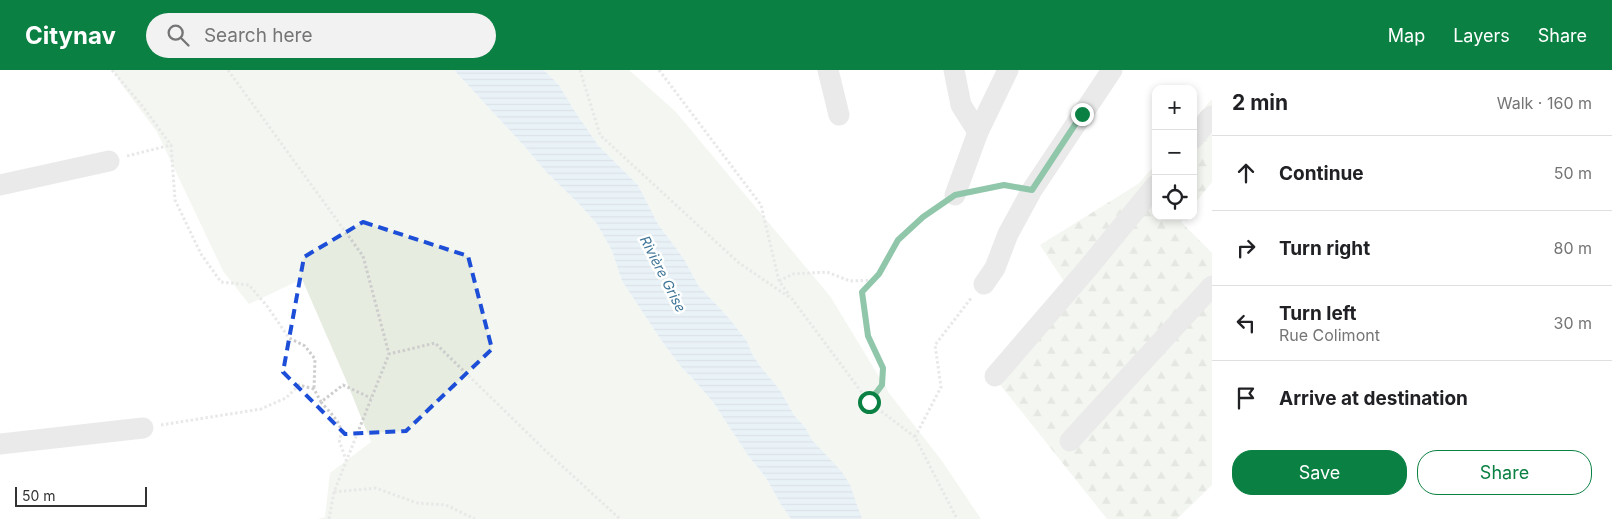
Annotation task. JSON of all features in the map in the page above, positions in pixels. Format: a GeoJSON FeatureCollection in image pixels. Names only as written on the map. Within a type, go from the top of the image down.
{"type":"FeatureCollection","features":[{"type":"Feature","properties":{"kind":"street"},"geometry":{"type":"LineString","coordinates":[[828,70],[839,115]]}},
{"type":"Feature","properties":{"kind":"street"},"geometry":{"type":"LineString","coordinates":[[954,70],[961,105],[978,132]]}},
{"type":"Feature","properties":{"kind":"street"},"geometry":{"type":"LineString","coordinates":[[955,195],[978,132],[1008,70]]}},
{"type":"Feature","properties":{"kind":"street"},"geometry":{"type":"LineString","coordinates":[[984,284],[995,268],[1008,234],[1032,190],[1112,70]]}},
{"type":"Feature","properties":{"kind":"street"},"geometry":{"type":"LineString","coordinates":[[1197,134],[1212,116]]}},
{"type":"Feature","properties":{"kind":"street"},"geometry":{"type":"LineString","coordinates":[[0,185],[109,161]]}},
{"type":"Feature","properties":{"kind":"street"},"geometry":{"type":"LineString","coordinates":[[995,376],[1152,190]]}},
{"type":"Feature","properties":{"kind":"street"},"geometry":{"type":"LineString","coordinates":[[1070,441],[1212,286]]}},
{"type":"Feature","properties":{"kind":"street"},"geometry":{"type":"LineString","coordinates":[[0,444],[143,428]]}},
{"type":"Feature","properties":{"kind":"path"},"geometry":{"type":"LineString","coordinates":[[112,70],[144,108],[170,145],[175,200],[201,254],[222,282],[249,285],[267,306],[289,338],[305,346],[315,359],[314,389],[321,402],[342,428],[342,436],[339,440],[346,460]]}},
{"type":"Feature","properties":{"kind":"path"},"geometry":{"type":"LineString","coordinates":[[228,70],[363,256],[389,354],[334,492],[329,519]]}},
{"type":"Feature","properties":{"kind":"path"},"geometry":{"type":"LineString","coordinates":[[580,70],[600,135],[739,263],[792,299]]}},
{"type":"Feature","properties":{"kind":"path"},"geometry":{"type":"LineString","coordinates":[[659,70],[761,205],[780,281],[869,402],[915,438],[957,519]]}},
{"type":"Feature","properties":{"kind":"path"},"geometry":{"type":"LineString","coordinates":[[109,161],[170,145]]}},
{"type":"Feature","properties":{"kind":"path"},"geometry":{"type":"LineString","coordinates":[[869,402],[882,385],[883,368],[868,336],[864,318],[862,292],[879,274],[898,240],[923,217],[955,195],[1004,185],[1032,190]]}},
{"type":"Feature","properties":{"kind":"path"},"geometry":{"type":"LineString","coordinates":[[780,281],[793,274],[827,272],[850,281],[872,280]]}},
{"type":"Feature","properties":{"kind":"path"},"geometry":{"type":"LineString","coordinates":[[915,438],[941,387],[935,345],[958,313],[984,284]]}},
{"type":"Feature","properties":{"kind":"path"},"geometry":{"type":"LineString","coordinates":[[389,354],[435,343],[541,446],[620,519]]}},
{"type":"Feature","properties":{"kind":"path"},"geometry":{"type":"LineString","coordinates":[[143,428],[261,409],[286,398],[299,385],[314,389]]}},
{"type":"Feature","properties":{"kind":"path"},"geometry":{"type":"LineString","coordinates":[[321,402],[343,385],[371,398]]}},
{"type":"Feature","properties":{"kind":"path"},"geometry":{"type":"LineString","coordinates":[[334,492],[376,488],[417,503],[446,505],[476,519]]}},
{"type":"Feature","properties":{"kind":"highlighted area"},"geometry":{"type":"Polygon","coordinates":[[[363,222],[468,256],[492,349],[406,431],[345,434],[283,372],[304,257],[363,222]]]}},
{"type":"Feature","properties":{"kind":"green space"},"geometry":{"type":"Polygon","coordinates":[[[113,70],[454,70],[546,172],[597,224],[612,251],[622,281],[663,343],[682,368],[713,402],[747,454],[766,478],[791,519],[318,519],[325,517],[330,473],[371,442],[302,279],[249,304],[223,271],[157,132],[113,70]]]}},
{"type":"Feature","properties":{"kind":"green space"},"geometry":{"type":"Polygon","coordinates":[[[544,70],[629,70],[675,111],[830,296],[889,393],[942,461],[981,519],[862,519],[805,427],[794,415],[780,390],[752,354],[747,341],[728,317],[698,285],[684,259],[658,224],[638,185],[598,145],[559,85],[544,70]]]}},
{"type":"Feature","properties":{"kind":"green space"},"geometry":{"type":"Polygon","coordinates":[[[1212,99],[1212,182],[1197,201],[1197,130],[1197,116],[1212,99]]]}},
{"type":"Feature","properties":{"kind":"green space"},"geometry":{"type":"Polygon","coordinates":[[[1152,168],[1152,220],[1183,220],[1181,222],[1212,253],[1212,485],[1177,519],[1107,519],[998,382],[1071,292],[1040,245],[1138,184],[1152,168]]]}},
{"type":"Feature","properties":{"kind":"water","name":"Rivière Grise"},"geometry":{"type":"Polygon","coordinates":[[[454,70],[544,70],[559,85],[598,145],[638,185],[658,224],[684,259],[698,285],[728,317],[747,341],[752,354],[780,390],[794,415],[805,427],[812,440],[842,472],[850,485],[862,519],[791,519],[766,478],[747,454],[713,402],[682,368],[663,343],[622,281],[612,251],[597,224],[546,172],[454,70]]]}},
{"type":"Feature","properties":{"kind":"route"},"geometry":{"type":"LineString","coordinates":[[869,402],[882,385],[883,368],[868,336],[864,318],[862,292],[879,274],[898,240],[923,217],[955,195],[1004,185],[1032,190],[1082,114]]}}]}
